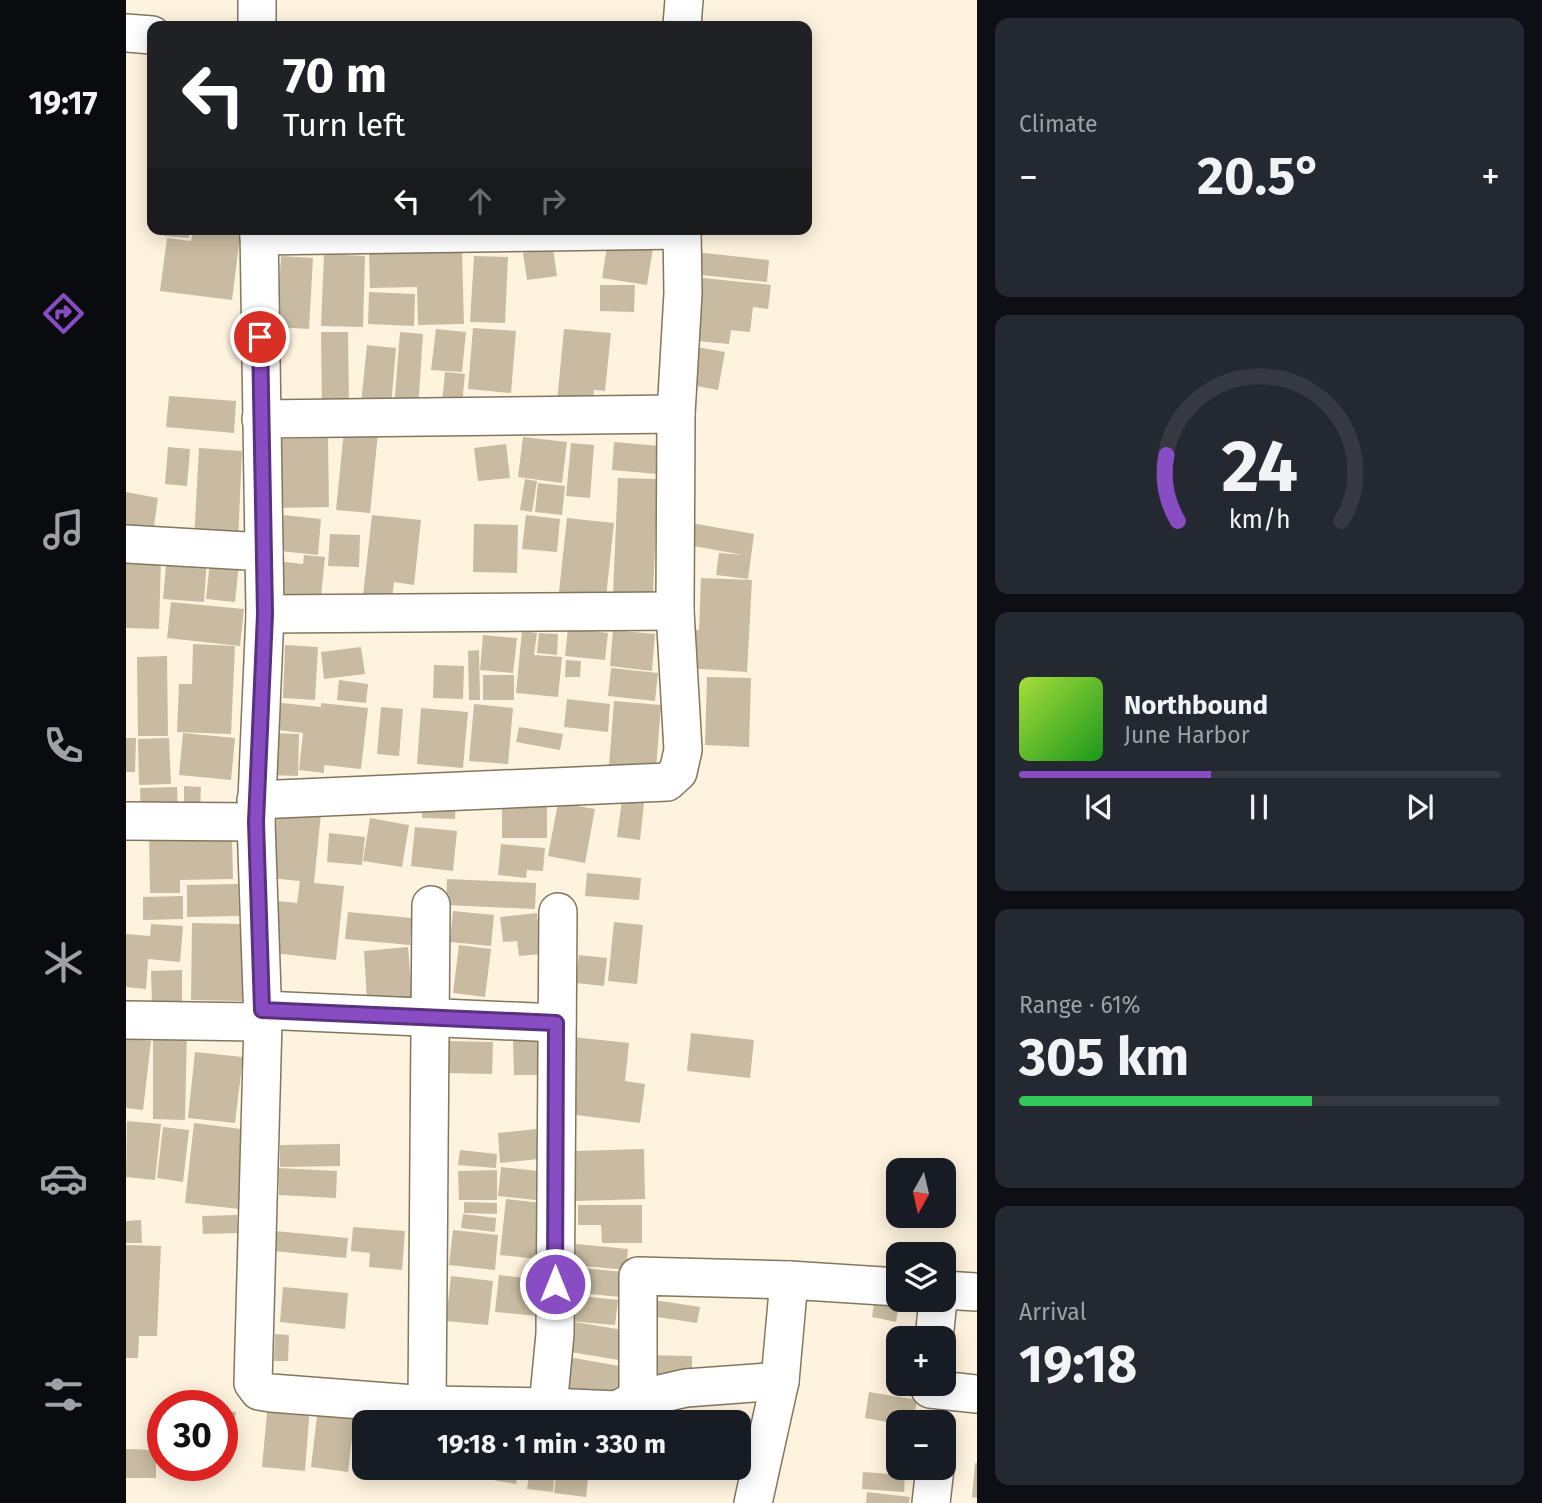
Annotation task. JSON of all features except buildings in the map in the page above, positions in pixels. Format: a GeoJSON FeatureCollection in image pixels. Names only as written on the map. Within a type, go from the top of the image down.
{"type":"FeatureCollection","features":[{"type":"Feature","properties":{"kind":"street"},"geometry":{"type":"LineString","coordinates":[[257,0],[257,21]]}},
{"type":"Feature","properties":{"kind":"street"},"geometry":{"type":"LineString","coordinates":[[682,21],[684,0]]}},
{"type":"Feature","properties":{"kind":"street"},"geometry":{"type":"LineString","coordinates":[[126,33],[147,35]]}},
{"type":"Feature","properties":{"kind":"street"},"geometry":{"type":"LineString","coordinates":[[259,235],[265,614],[256,811],[262,1016],[253,1383],[259,1391],[271,1393],[427,1405],[617,1410],[638,1399],[686,1388],[780,1381]]}},
{"type":"Feature","properties":{"kind":"street"},"geometry":{"type":"LineString","coordinates":[[126,821],[667,782],[678,772],[683,750],[675,611],[676,414],[683,293],[682,235]]}},
{"type":"Feature","properties":{"kind":"street"},"geometry":{"type":"LineString","coordinates":[[261,419],[676,414]]}},
{"type":"Feature","properties":{"kind":"street"},"geometry":{"type":"LineString","coordinates":[[126,544],[264,552]]}},
{"type":"Feature","properties":{"kind":"street"},"geometry":{"type":"LineString","coordinates":[[265,614],[675,611]]}},
{"type":"Feature","properties":{"kind":"street"},"geometry":{"type":"LineString","coordinates":[[427,1405],[431,905]]}},
{"type":"Feature","properties":{"kind":"street"},"geometry":{"type":"LineString","coordinates":[[548,1407],[555,1334],[558,912]]}},
{"type":"Feature","properties":{"kind":"street"},"geometry":{"type":"LineString","coordinates":[[126,1020],[262,1016],[430,1017],[556,1023]]}},
{"type":"Feature","properties":{"kind":"street"},"geometry":{"type":"LineString","coordinates":[[638,1399],[638,1276],[789,1280],[886,1286]]}},
{"type":"Feature","properties":{"kind":"street"},"geometry":{"type":"LineString","coordinates":[[753,1503],[780,1381],[789,1280]]}},
{"type":"Feature","properties":{"kind":"street"},"geometry":{"type":"LineString","coordinates":[[956,1291],[977,1292]]}},
{"type":"Feature","properties":{"kind":"street"},"geometry":{"type":"LineString","coordinates":[[932,1503],[934,1480]]}},
{"type":"Feature","properties":{"kind":"route"},"geometry":{"type":"LineString","coordinates":[[260,337],[265,614],[256,822],[262,1010],[556,1023],[555,1284]]}}]}
